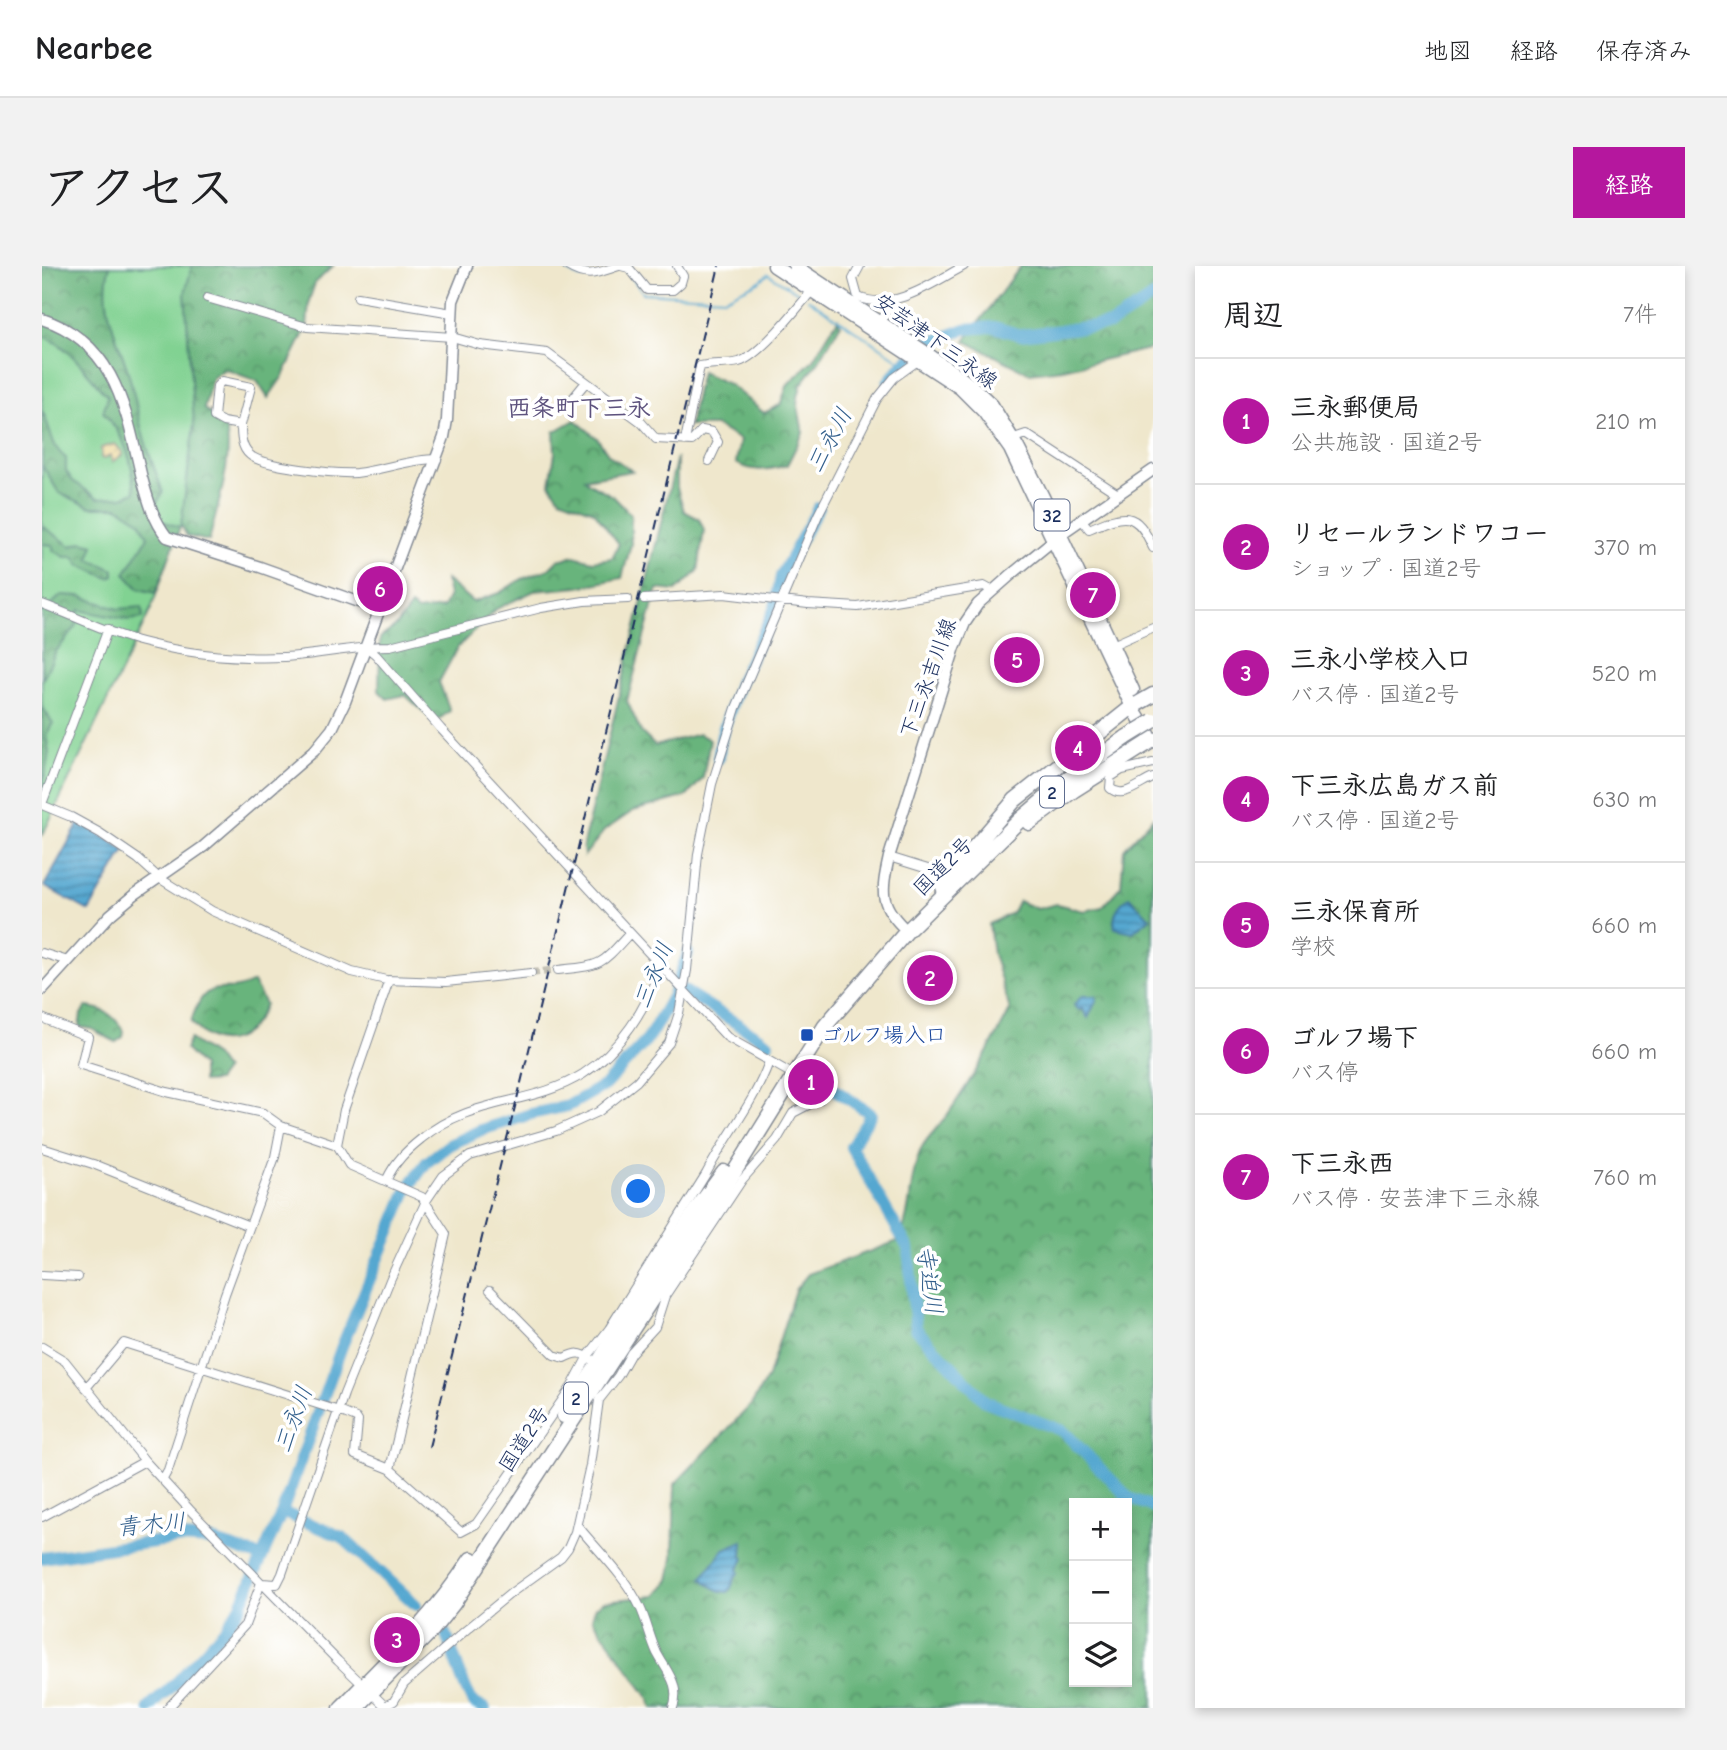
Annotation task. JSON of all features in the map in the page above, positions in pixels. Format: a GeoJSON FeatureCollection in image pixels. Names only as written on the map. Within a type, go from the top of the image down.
{"type":"FeatureCollection","features":[{"type":"Feature","properties":{"kind":"highway"},"geometry":{"type":"LineString","coordinates":[[937,901],[947,879],[1014,800],[1135,705],[1153,695]]}},
{"type":"Feature","properties":{"kind":"highway","name":"国道2号"},"geometry":{"type":"LineString","coordinates":[[356,1708],[368,1688],[429,1616],[469,1563],[696,1210],[794,1074],[825,1026],[907,931],[1021,819],[1068,779],[1153,721]]}},
{"type":"Feature","properties":{"kind":"highway"},"geometry":{"type":"LineString","coordinates":[[983,856],[1074,790],[1153,738]]}},
{"type":"Feature","properties":{"kind":"highway","name":"国道2号"},"geometry":{"type":"LineString","coordinates":[[341,1708],[368,1688]]}},
{"type":"Feature","properties":{"kind":"main road","name":"安芸津下三永線"},"geometry":{"type":"LineString","coordinates":[[774,266],[810,292],[878,326],[924,357],[960,388],[1008,440],[1057,537],[1146,731],[1153,738]]}},
{"type":"Feature","properties":{"kind":"main road","name":"安芸津下三永線"},"geometry":{"type":"LineString","coordinates":[[795,266],[810,292]]}},
{"type":"Feature","properties":{"kind":"street"},"geometry":{"type":"LineString","coordinates":[[42,990],[110,915],[203,847],[314,751],[332,729],[437,459],[447,420],[452,313],[458,284],[467,266]]}},
{"type":"Feature","properties":{"kind":"street"},"geometry":{"type":"LineString","coordinates":[[569,267],[580,274],[589,275],[620,266],[629,268],[647,290],[673,290],[681,283],[683,276],[677,266]]}},
{"type":"Feature","properties":{"kind":"street"},"geometry":{"type":"LineString","coordinates":[[860,266],[853,279],[858,297],[878,301],[908,296],[964,266]]}},
{"type":"Feature","properties":{"kind":"street"},"geometry":{"type":"LineString","coordinates":[[685,441],[700,366],[747,359],[810,292]]}},
{"type":"Feature","properties":{"kind":"street"},"geometry":{"type":"LineString","coordinates":[[358,297],[452,313]]}},
{"type":"Feature","properties":{"kind":"street"},"geometry":{"type":"LineString","coordinates":[[207,298],[307,327],[452,337],[480,345],[547,353],[641,422],[656,439],[692,441],[702,430],[715,435],[718,443],[709,461]]}},
{"type":"Feature","properties":{"kind":"street"},"geometry":{"type":"LineString","coordinates":[[878,326],[895,299]]}},
{"type":"Feature","properties":{"kind":"street"},"geometry":{"type":"LineString","coordinates":[[42,319],[81,340],[108,369],[125,408],[149,505],[158,526],[167,537],[378,609]]}},
{"type":"Feature","properties":{"kind":"street"},"geometry":{"type":"LineString","coordinates":[[259,1581],[277,1584],[282,1574],[337,1410],[424,1199],[443,1176],[470,1156],[556,1131],[598,1112],[637,1081],[669,1043],[679,1013],[687,970],[698,854],[712,783],[737,708],[818,515],[877,399],[894,378],[924,357]]}},
{"type":"Feature","properties":{"kind":"street"},"geometry":{"type":"LineString","coordinates":[[242,425],[223,422],[214,417],[217,386],[222,381],[251,387],[241,439],[250,455],[266,462],[313,470],[356,473],[437,459]]}},
{"type":"Feature","properties":{"kind":"street"},"geometry":{"type":"LineString","coordinates":[[564,409],[586,382]]}},
{"type":"Feature","properties":{"kind":"street"},"geometry":{"type":"LineString","coordinates":[[1008,440],[1026,434],[1118,494]]}},
{"type":"Feature","properties":{"kind":"street","name":"下三永吉川線"},"geometry":{"type":"LineString","coordinates":[[907,931],[889,913],[884,901],[883,887],[889,857],[954,647],[972,614],[993,591],[1057,537],[1153,470]]}},
{"type":"Feature","properties":{"kind":"street"},"geometry":{"type":"LineString","coordinates":[[1082,519],[1089,529],[1110,520],[1134,519],[1139,522],[1153,548]]}},
{"type":"Feature","properties":{"kind":"street"},"geometry":{"type":"LineString","coordinates":[[644,599],[724,594],[858,607],[984,586],[993,591]]}},
{"type":"Feature","properties":{"kind":"street"},"geometry":{"type":"LineString","coordinates":[[42,604],[139,641],[176,650],[239,657],[288,657],[365,646],[390,646],[541,608],[584,601],[628,600]]}},
{"type":"Feature","properties":{"kind":"street"},"geometry":{"type":"LineString","coordinates":[[1108,647],[1153,627]]}},
{"type":"Feature","properties":{"kind":"street"},"geometry":{"type":"LineString","coordinates":[[108,629],[42,805],[100,833],[159,877],[224,916],[352,972],[389,980],[446,982],[531,973]]}},
{"type":"Feature","properties":{"kind":"street"},"geometry":{"type":"LineString","coordinates":[[42,1347],[65,1361],[145,1461],[247,1569],[368,1688],[382,1707],[394,1701],[404,1684],[466,1630],[561,1557],[568,1548],[577,1525],[590,1465],[599,1400],[631,1353],[655,1327],[665,1296],[742,1180],[777,1140],[793,1112],[820,1099],[821,1095],[816,1090],[794,1074],[727,1037],[365,646]]}},
{"type":"Feature","properties":{"kind":"street"},"geometry":{"type":"LineString","coordinates":[[1153,763],[1122,770],[1111,777],[1110,788],[1114,792],[1122,793],[1153,778]]}},
{"type":"Feature","properties":{"kind":"street"},"geometry":{"type":"LineString","coordinates":[[889,857],[931,870],[951,865],[964,857]]}},
{"type":"Feature","properties":{"kind":"street"},"geometry":{"type":"LineString","coordinates":[[558,970],[596,965],[607,958],[629,933]]}},
{"type":"Feature","properties":{"kind":"street"},"geometry":{"type":"LineString","coordinates":[[42,953],[68,961]]}},
{"type":"Feature","properties":{"kind":"street"},"geometry":{"type":"LineString","coordinates":[[389,1181],[402,1155],[450,1118],[479,1107],[535,1094],[591,1068],[610,1052],[639,1014],[660,967]]}},
{"type":"Feature","properties":{"kind":"street"},"geometry":{"type":"LineString","coordinates":[[337,1145],[344,1110],[389,980]]}},
{"type":"Feature","properties":{"kind":"street"},"geometry":{"type":"LineString","coordinates":[[42,1018],[88,1037],[80,1065],[167,1092],[263,1113],[281,1126],[337,1145],[349,1165],[424,1199],[446,1234],[390,1469]]}},
{"type":"Feature","properties":{"kind":"street"},"geometry":{"type":"LineString","coordinates":[[86,1388],[124,1343],[337,1410],[358,1420],[355,1455],[390,1469],[461,1532],[476,1524],[591,1358],[719,1149],[757,1093],[769,1062]]}},
{"type":"Feature","properties":{"kind":"street"},"geometry":{"type":"LineString","coordinates":[[163,1479],[275,1157],[281,1126]]}},
{"type":"Feature","properties":{"kind":"street"},"geometry":{"type":"LineString","coordinates":[[42,1148],[93,1164],[249,1226]]}},
{"type":"Feature","properties":{"kind":"street"},"geometry":{"type":"LineString","coordinates":[[42,1275],[78,1277]]}},
{"type":"Feature","properties":{"kind":"street"},"geometry":{"type":"LineString","coordinates":[[490,1290],[554,1355],[564,1358],[573,1353],[582,1353],[591,1358]]}},
{"type":"Feature","properties":{"kind":"street"},"geometry":{"type":"LineString","coordinates":[[42,1517],[145,1461]]}},
{"type":"Feature","properties":{"kind":"street"},"geometry":{"type":"LineString","coordinates":[[577,1525],[632,1593],[641,1609],[658,1655],[674,1681],[676,1701],[673,1708]]}},
{"type":"Feature","properties":{"kind":"street"},"geometry":{"type":"LineString","coordinates":[[167,1708],[245,1625],[259,1581]]}},
{"type":"Feature","properties":{"kind":"green space"},"geometry":{"type":"Polygon","coordinates":[[[42,266],[192,266],[195,484],[151,609],[42,836],[42,266]]]}},
{"type":"Feature","properties":{"kind":"green space"},"geometry":{"type":"Polygon","coordinates":[[[50,266],[110,266],[106,293],[108,307],[130,379],[142,431],[163,493],[156,503],[159,520],[180,527],[156,593],[139,589],[125,574],[148,537],[140,521],[118,507],[91,507],[59,493],[42,465],[42,411],[57,448],[66,458],[66,471],[73,481],[98,498],[122,497],[135,492],[126,449],[117,430],[103,412],[108,396],[62,346],[42,336],[42,272],[50,266]]]}},
{"type":"Feature","properties":{"kind":"green space"},"geometry":{"type":"Polygon","coordinates":[[[192,266],[333,266],[315,283],[309,301],[307,327],[283,376],[268,398],[257,381],[225,369],[212,378],[204,409],[222,422],[227,432],[228,446],[224,480],[209,541],[187,536],[181,525],[194,424],[185,293],[192,266]]]}},
{"type":"Feature","properties":{"kind":"green space"},"geometry":{"type":"Polygon","coordinates":[[[1021,266],[1153,266],[1153,348],[1063,369],[1029,373],[965,341],[1021,266]]]}},
{"type":"Feature","properties":{"kind":"green space"},"geometry":{"type":"Polygon","coordinates":[[[838,319],[840,325],[801,385],[797,401],[803,433],[787,465],[761,470],[742,466],[736,463],[740,440],[716,426],[689,426],[701,372],[729,384],[764,413],[780,405],[788,384],[812,361],[838,319]]]}},
{"type":"Feature","properties":{"kind":"green space"},"geometry":{"type":"Polygon","coordinates":[[[575,420],[597,438],[609,455],[632,471],[585,479],[613,496],[631,515],[631,544],[622,578],[579,587],[534,591],[496,609],[458,647],[439,682],[450,711],[435,722],[405,695],[387,699],[379,691],[380,638],[396,626],[411,606],[417,611],[443,608],[449,596],[446,580],[473,602],[499,593],[522,579],[549,569],[558,560],[574,556],[593,561],[612,558],[619,544],[594,511],[560,498],[550,484],[555,453],[554,432],[575,420]]]}},
{"type":"Feature","properties":{"kind":"green space"},"geometry":{"type":"Polygon","coordinates":[[[677,457],[677,488],[684,511],[699,519],[704,530],[698,571],[676,591],[657,589],[627,701],[641,732],[655,746],[699,734],[710,740],[703,778],[687,796],[633,811],[604,831],[584,856],[583,844],[677,457]]]}},
{"type":"Feature","properties":{"kind":"green space"},"geometry":{"type":"Polygon","coordinates":[[[42,526],[71,546],[82,542],[94,545],[89,559],[114,570],[114,576],[109,578],[79,565],[74,557],[65,557],[53,550],[53,545],[42,544],[42,526]]]}},
{"type":"Feature","properties":{"kind":"green space"},"geometry":{"type":"Polygon","coordinates":[[[62,595],[80,596],[118,609],[142,607],[143,618],[129,620],[79,610],[76,627],[56,651],[42,681],[42,612],[62,595]]]}},
{"type":"Feature","properties":{"kind":"green space"},"geometry":{"type":"Polygon","coordinates":[[[42,706],[53,723],[46,735],[49,752],[42,791],[42,706]]]}},
{"type":"Feature","properties":{"kind":"green space"},"geometry":{"type":"Polygon","coordinates":[[[1153,818],[1153,1708],[652,1708],[649,1699],[592,1618],[595,1608],[604,1601],[655,1596],[669,1580],[673,1558],[675,1484],[751,1405],[768,1377],[795,1290],[808,1274],[898,1241],[903,1230],[914,1170],[922,1147],[963,1091],[1010,1010],[993,954],[989,924],[1012,913],[1019,901],[1037,909],[1057,904],[1084,911],[1102,907],[1121,886],[1124,849],[1153,818]]]}},
{"type":"Feature","properties":{"kind":"green space"},"geometry":{"type":"Polygon","coordinates":[[[253,982],[265,1004],[259,1017],[243,1035],[233,1040],[213,1039],[191,1022],[197,1006],[209,991],[242,987],[253,982]]]}},
{"type":"Feature","properties":{"kind":"green space"},"geometry":{"type":"Polygon","coordinates":[[[86,1007],[99,1009],[113,1017],[124,1031],[123,1037],[116,1042],[92,1029],[79,1027],[81,1014],[86,1007]]]}},
{"type":"Feature","properties":{"kind":"green space"},"geometry":{"type":"Polygon","coordinates":[[[190,1039],[215,1056],[225,1070],[217,1081],[202,1082],[202,1066],[185,1049],[190,1039]]]}},
{"type":"Feature","properties":{"kind":"sand"},"geometry":{"type":"Polygon","coordinates":[[[115,444],[122,455],[112,462],[110,455],[101,458],[101,448],[115,444]]]}},
{"type":"Feature","properties":{"kind":"water"},"geometry":{"type":"Polygon","coordinates":[[[80,822],[125,850],[89,911],[44,886],[80,822]]]}},
{"type":"Feature","properties":{"kind":"water"},"geometry":{"type":"Polygon","coordinates":[[[1129,897],[1150,918],[1133,932],[1115,928],[1114,923],[1117,910],[1129,897]]]}},
{"type":"Feature","properties":{"kind":"water"},"geometry":{"type":"Polygon","coordinates":[[[1082,996],[1095,996],[1097,999],[1088,1018],[1082,1008],[1079,1010],[1074,1005],[1082,996]]]}},
{"type":"Feature","properties":{"kind":"water"},"geometry":{"type":"Polygon","coordinates":[[[743,1541],[744,1559],[728,1592],[704,1581],[702,1578],[724,1549],[743,1541]]]}},
{"type":"Feature","properties":{"kind":"waterway"},"geometry":{"type":"LineString","coordinates":[[558,266],[579,278],[591,277]]}},
{"type":"Feature","properties":{"kind":"waterway"},"geometry":{"type":"LineString","coordinates":[[629,274],[643,293],[725,298],[760,281],[768,274],[803,296]]}},
{"type":"Feature","properties":{"kind":"waterway","name":"三永川"},"geometry":{"type":"LineString","coordinates":[[888,382],[904,363],[926,344],[965,329],[994,327],[1021,335],[1111,324],[1153,297]]}},
{"type":"Feature","properties":{"kind":"waterway"},"geometry":{"type":"LineString","coordinates":[[808,299],[904,363]]}},
{"type":"Feature","properties":{"kind":"waterway","name":"三永川"},"geometry":{"type":"LineString","coordinates":[[718,759],[722,734],[739,683],[775,608],[781,576],[818,508]]}},
{"type":"Feature","properties":{"kind":"waterway","name":"三永川"},"geometry":{"type":"LineString","coordinates":[[149,1708],[178,1681],[226,1628],[241,1605],[282,1512],[342,1346],[408,1188],[426,1163],[449,1145],[481,1130],[531,1114],[568,1106],[605,1085],[648,1039],[672,997],[688,953]]}},
{"type":"Feature","properties":{"kind":"waterway","name":"寺迫川"},"geometry":{"type":"LineString","coordinates":[[683,990],[768,1043]]}},
{"type":"Feature","properties":{"kind":"waterway","name":"寺迫川"},"geometry":{"type":"LineString","coordinates":[[807,1071],[871,1114],[851,1147],[908,1248],[916,1329],[985,1401],[1063,1431],[1129,1498],[1153,1507]]}},
{"type":"Feature","properties":{"kind":"waterway"},"geometry":{"type":"LineString","coordinates":[[282,1512],[342,1537],[416,1605]]}},
{"type":"Feature","properties":{"kind":"waterway","name":"青木川"},"geometry":{"type":"LineString","coordinates":[[42,1558],[182,1538],[209,1540],[262,1557]]}},
{"type":"Feature","properties":{"kind":"waterway"},"geometry":{"type":"LineString","coordinates":[[446,1634],[470,1698],[485,1708]]}},
{"type":"Feature","properties":{"kind":"tunnel"},"geometry":{"type":"LineString","coordinates":[[531,973],[558,970]]}},
{"type":"Feature","properties":{"kind":"railway"},"geometry":{"type":"LineString","coordinates":[[429,1447],[519,1091],[719,266]]}},
{"type":"Feature","properties":{"kind":"place","name":"ゴルフ場下"},"geometry":{"type":"Point","coordinates":[380,589]}},
{"type":"Feature","properties":{"kind":"place","name":"下三永西"},"geometry":{"type":"Point","coordinates":[1093,595]}},
{"type":"Feature","properties":{"kind":"place","name":"三永保育所"},"geometry":{"type":"Point","coordinates":[1017,660]}},
{"type":"Feature","properties":{"kind":"place","name":"下三永広島ガス前"},"geometry":{"type":"Point","coordinates":[1078,748]}},
{"type":"Feature","properties":{"kind":"place","name":"リセールランドワコー"},"geometry":{"type":"Point","coordinates":[930,978]}},
{"type":"Feature","properties":{"kind":"place","name":"ゴルフ場入口"},"geometry":{"type":"Point","coordinates":[807,1035]}},
{"type":"Feature","properties":{"kind":"place","name":"三永郵便局"},"geometry":{"type":"Point","coordinates":[811,1082]}},
{"type":"Feature","properties":{"kind":"place","name":"三永小学校入口"},"geometry":{"type":"Point","coordinates":[397,1640]}},
{"type":"Feature","properties":{"kind":"district","name":"西条町下三永"},"geometry":{"type":"Point","coordinates":[579,408]}}]}
